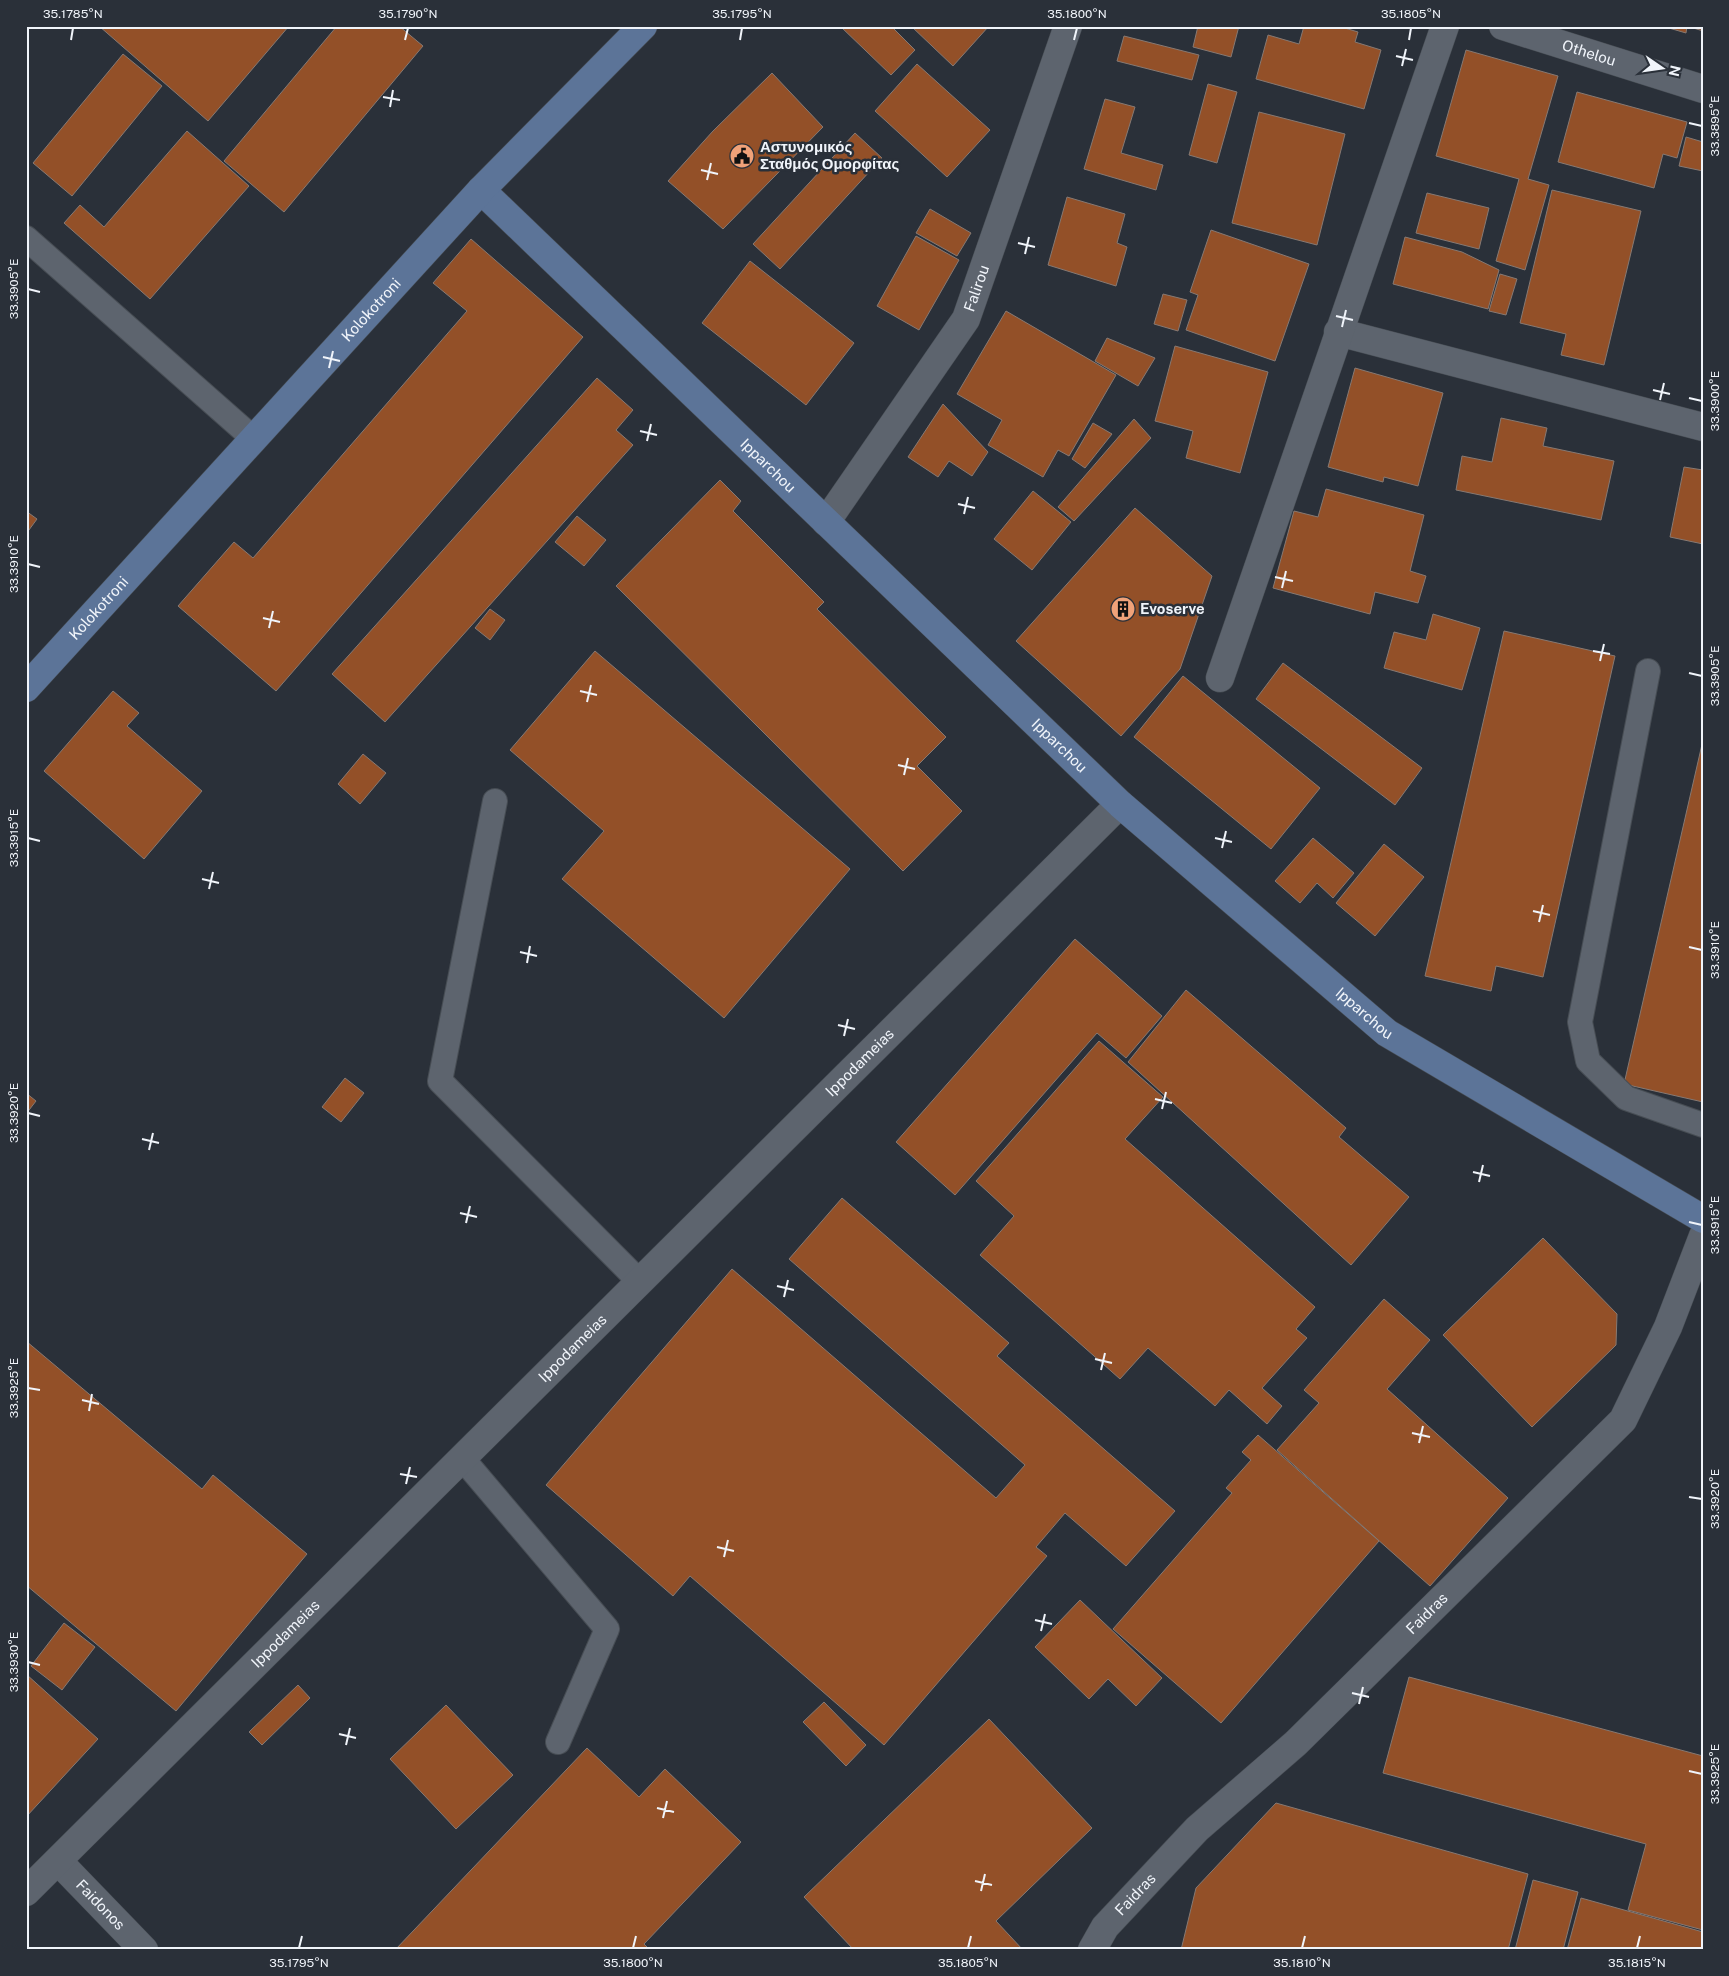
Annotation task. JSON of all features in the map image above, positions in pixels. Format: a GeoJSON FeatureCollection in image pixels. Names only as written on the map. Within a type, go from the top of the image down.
{"type":"FeatureCollection","features":[{"type":"Feature","properties":{"kind":"street","name":"Kolokotroni"},"geometry":{"type":"LineString","coordinates":[[26,688],[481,190],[643,26]]}},
{"type":"Feature","properties":{"kind":"street","name":"Falirou"},"geometry":{"type":"LineString","coordinates":[[826,522],[966,318],[1068,26]]}},
{"type":"Feature","properties":{"kind":"street"},"geometry":{"type":"LineString","coordinates":[[1220,678],[1445,26]]}},
{"type":"Feature","properties":{"kind":"street","name":"Othelou"},"geometry":{"type":"LineString","coordinates":[[1503,26],[1703,89]]}},
{"type":"Feature","properties":{"kind":"street","name":"Ipparchou"},"geometry":{"type":"LineString","coordinates":[[481,190],[1120,804],[1386,1034],[1703,1219]]}},
{"type":"Feature","properties":{"kind":"street"},"geometry":{"type":"LineString","coordinates":[[1338,332],[1703,427]]}},
{"type":"Feature","properties":{"kind":"street","name":"Ippodameias"},"geometry":{"type":"LineString","coordinates":[[26,1892],[1120,804]]}},
{"type":"Feature","properties":{"kind":"street","name":"Faidras"},"geometry":{"type":"LineString","coordinates":[[1092,1950],[1105,1927],[1197,1830],[1296,1743],[1623,1420],[1668,1328],[1703,1236]]}},
{"type":"Feature","properties":{"kind":"street","name":"Faidonos"},"geometry":{"type":"LineString","coordinates":[[58,1860],[144,1950]]}},
{"type":"Feature","properties":{"kind":"lane"},"geometry":{"type":"LineString","coordinates":[[26,238],[254,439]]}},
{"type":"Feature","properties":{"kind":"lane"},"geometry":{"type":"LineString","coordinates":[[1648,671],[1580,1022],[1588,1061],[1626,1098],[1703,1125]]}},
{"type":"Feature","properties":{"kind":"lane"},"geometry":{"type":"LineString","coordinates":[[495,801],[440,1081],[640,1282]]}},
{"type":"Feature","properties":{"kind":"lane"},"geometry":{"type":"LineString","coordinates":[[462,1458],[607,1629],[558,1742]]}},
{"type":"Feature","properties":{"kind":"building"},"geometry":{"type":"Polygon","coordinates":[[[99,26],[289,26],[208,121],[99,26]]]}},
{"type":"Feature","properties":{"kind":"building"},"geometry":{"type":"Polygon","coordinates":[[[337,26],[399,26],[423,46],[284,212],[224,161],[337,26]]]}},
{"type":"Feature","properties":{"kind":"building"},"geometry":{"type":"Polygon","coordinates":[[[840,26],[891,26],[915,50],[891,75],[840,26]]]}},
{"type":"Feature","properties":{"kind":"building"},"geometry":{"type":"Polygon","coordinates":[[[911,26],[989,26],[953,66],[911,26]]]}},
{"type":"Feature","properties":{"kind":"building"},"geometry":{"type":"Polygon","coordinates":[[[1198,26],[1239,26],[1231,57],[1193,47],[1198,26]]]}},
{"type":"Feature","properties":{"kind":"building"},"geometry":{"type":"Polygon","coordinates":[[[1304,26],[1338,26],[1358,32],[1355,42],[1381,50],[1364,109],[1256,79],[1268,35],[1299,44],[1304,26]]]}},
{"type":"Feature","properties":{"kind":"building"},"geometry":{"type":"Polygon","coordinates":[[[1662,26],[1687,26],[1686,33],[1662,26]]]}},
{"type":"Feature","properties":{"kind":"building"},"geometry":{"type":"Polygon","coordinates":[[[1687,26],[1703,26],[1703,31],[1687,26]]]}},
{"type":"Feature","properties":{"kind":"building"},"geometry":{"type":"Polygon","coordinates":[[[1124,36],[1199,55],[1192,80],[1117,61],[1124,36]]]}},
{"type":"Feature","properties":{"kind":"building"},"geometry":{"type":"Polygon","coordinates":[[[1466,50],[1558,76],[1528,179],[1549,185],[1525,270],[1496,261],[1519,179],[1436,156],[1466,50]]]}},
{"type":"Feature","properties":{"kind":"building"},"geometry":{"type":"Polygon","coordinates":[[[123,54],[162,86],[72,196],[33,163],[123,54]]]}},
{"type":"Feature","properties":{"kind":"building"},"geometry":{"type":"Polygon","coordinates":[[[917,64],[990,130],[947,177],[875,111],[917,64]]]}},
{"type":"Feature","properties":{"kind":"building","name":"Αστυνομικός Σταθμός Ομορφίτας"},"geometry":{"type":"Polygon","coordinates":[[[772,73],[823,127],[723,229],[668,181],[713,131],[772,73]]]}},
{"type":"Feature","properties":{"kind":"building"},"geometry":{"type":"Polygon","coordinates":[[[1208,84],[1237,92],[1217,163],[1189,155],[1208,84]]]}},
{"type":"Feature","properties":{"kind":"building"},"geometry":{"type":"Polygon","coordinates":[[[1577,92],[1687,122],[1677,158],[1663,154],[1654,188],[1558,162],[1577,92]]]}},
{"type":"Feature","properties":{"kind":"building"},"geometry":{"type":"Polygon","coordinates":[[[1105,99],[1135,107],[1121,153],[1163,165],[1156,190],[1084,169],[1105,99]]]}},
{"type":"Feature","properties":{"kind":"building"},"geometry":{"type":"Polygon","coordinates":[[[1259,112],[1345,134],[1317,245],[1232,223],[1259,112]]]}},
{"type":"Feature","properties":{"kind":"building"},"geometry":{"type":"Polygon","coordinates":[[[187,131],[249,186],[150,299],[64,223],[80,205],[104,227],[187,131]]]}},
{"type":"Feature","properties":{"kind":"building"},"geometry":{"type":"Polygon","coordinates":[[[855,133],[882,158],[780,269],[753,244],[855,133]]]}},
{"type":"Feature","properties":{"kind":"building"},"geometry":{"type":"Polygon","coordinates":[[[1686,137],[1703,142],[1703,171],[1679,166],[1686,137]]]}},
{"type":"Feature","properties":{"kind":"building"},"geometry":{"type":"Polygon","coordinates":[[[1552,190],[1641,211],[1604,365],[1561,355],[1566,334],[1520,323],[1552,190]]]}},
{"type":"Feature","properties":{"kind":"building"},"geometry":{"type":"Polygon","coordinates":[[[1427,193],[1489,208],[1479,249],[1416,233],[1427,193]]]}},
{"type":"Feature","properties":{"kind":"building"},"geometry":{"type":"Polygon","coordinates":[[[1067,197],[1125,214],[1117,243],[1127,247],[1116,286],[1048,265],[1067,197]]]}},
{"type":"Feature","properties":{"kind":"building"},"geometry":{"type":"Polygon","coordinates":[[[930,209],[971,233],[957,256],[916,233],[930,209]]]}},
{"type":"Feature","properties":{"kind":"building"},"geometry":{"type":"Polygon","coordinates":[[[1211,230],[1309,264],[1275,361],[1186,330],[1198,295],[1190,292],[1211,230]]]}},
{"type":"Feature","properties":{"kind":"building"},"geometry":{"type":"Polygon","coordinates":[[[916,236],[959,260],[919,330],[877,306],[916,236]]]}},
{"type":"Feature","properties":{"kind":"building"},"geometry":{"type":"Polygon","coordinates":[[[1405,237],[1462,252],[1499,270],[1488,309],[1393,284],[1405,237]]]}},
{"type":"Feature","properties":{"kind":"building"},"geometry":{"type":"Polygon","coordinates":[[[471,239],[583,337],[276,691],[178,606],[234,542],[253,558],[467,311],[433,283],[471,239]]]}},
{"type":"Feature","properties":{"kind":"building"},"geometry":{"type":"Polygon","coordinates":[[[750,261],[854,343],[806,405],[702,323],[750,261]]]}},
{"type":"Feature","properties":{"kind":"building"},"geometry":{"type":"Polygon","coordinates":[[[1500,274],[1517,279],[1506,315],[1489,311],[1500,274]]]}},
{"type":"Feature","properties":{"kind":"building"},"geometry":{"type":"Polygon","coordinates":[[[1163,294],[1187,300],[1178,331],[1154,324],[1163,294]]]}},
{"type":"Feature","properties":{"kind":"building"},"geometry":{"type":"Polygon","coordinates":[[[1006,311],[1116,375],[1069,456],[1058,450],[1043,477],[988,445],[1002,420],[957,394],[1006,311]]]}},
{"type":"Feature","properties":{"kind":"building"},"geometry":{"type":"Polygon","coordinates":[[[1107,338],[1155,358],[1138,386],[1095,361],[1107,338]]]}},
{"type":"Feature","properties":{"kind":"building"},"geometry":{"type":"Polygon","coordinates":[[[1175,346],[1268,372],[1240,473],[1186,458],[1193,431],[1155,421],[1175,346]]]}},
{"type":"Feature","properties":{"kind":"building"},"geometry":{"type":"Polygon","coordinates":[[[1355,368],[1443,393],[1418,486],[1384,477],[1383,482],[1328,467],[1355,368]]]}},
{"type":"Feature","properties":{"kind":"building"},"geometry":{"type":"Polygon","coordinates":[[[597,378],[633,410],[616,430],[633,445],[385,722],[332,674],[597,378]]]}},
{"type":"Feature","properties":{"kind":"building"},"geometry":{"type":"Polygon","coordinates":[[[943,404],[988,452],[972,476],[949,461],[938,477],[908,457],[943,404]]]}},
{"type":"Feature","properties":{"kind":"building"},"geometry":{"type":"Polygon","coordinates":[[[1501,418],[1547,428],[1543,446],[1614,461],[1601,520],[1456,490],[1462,456],[1492,462],[1501,418]]]}},
{"type":"Feature","properties":{"kind":"building"},"geometry":{"type":"Polygon","coordinates":[[[1134,419],[1151,438],[1074,521],[1058,507],[1134,419]]]}},
{"type":"Feature","properties":{"kind":"building"},"geometry":{"type":"Polygon","coordinates":[[[1093,423],[1112,434],[1085,468],[1072,459],[1093,423]]]}},
{"type":"Feature","properties":{"kind":"building"},"geometry":{"type":"Polygon","coordinates":[[[1684,467],[1703,470],[1703,544],[1670,537],[1684,467]]]}},
{"type":"Feature","properties":{"kind":"building"},"geometry":{"type":"Polygon","coordinates":[[[720,480],[741,501],[733,511],[824,602],[817,609],[946,737],[917,766],[962,811],[903,871],[616,586],[720,480]]]}},
{"type":"Feature","properties":{"kind":"building"},"geometry":{"type":"Polygon","coordinates":[[[1326,489],[1424,515],[1410,571],[1426,576],[1418,603],[1375,592],[1370,614],[1273,588],[1294,511],[1318,517],[1326,489]]]}},
{"type":"Feature","properties":{"kind":"building"},"geometry":{"type":"Polygon","coordinates":[[[1033,491],[1071,522],[1032,570],[994,539],[1033,491]]]}},
{"type":"Feature","properties":{"kind":"building","name":"Evoserve"},"geometry":{"type":"Polygon","coordinates":[[[1135,508],[1212,576],[1180,669],[1121,736],[1016,641],[1135,508]]]}},
{"type":"Feature","properties":{"kind":"building"},"geometry":{"type":"Polygon","coordinates":[[[26,511],[37,519],[26,534],[26,511]]]}},
{"type":"Feature","properties":{"kind":"building"},"geometry":{"type":"Polygon","coordinates":[[[577,516],[606,540],[584,566],[555,542],[577,516]]]}},
{"type":"Feature","properties":{"kind":"building"},"geometry":{"type":"Polygon","coordinates":[[[490,609],[505,620],[490,640],[475,628],[490,609]]]}},
{"type":"Feature","properties":{"kind":"building"},"geometry":{"type":"Polygon","coordinates":[[[1433,614],[1480,628],[1462,690],[1384,668],[1394,632],[1426,640],[1433,614]]]}},
{"type":"Feature","properties":{"kind":"building"},"geometry":{"type":"Polygon","coordinates":[[[1504,631],[1615,656],[1543,977],[1496,966],[1491,991],[1425,976],[1504,631]]]}},
{"type":"Feature","properties":{"kind":"building"},"geometry":{"type":"Polygon","coordinates":[[[595,651],[850,869],[724,1018],[562,879],[604,831],[510,750],[595,651]]]}},
{"type":"Feature","properties":{"kind":"building"},"geometry":{"type":"Polygon","coordinates":[[[1283,663],[1422,768],[1395,805],[1256,699],[1283,663]]]}},
{"type":"Feature","properties":{"kind":"building"},"geometry":{"type":"Polygon","coordinates":[[[1183,676],[1320,788],[1271,849],[1134,737],[1183,676]]]}},
{"type":"Feature","properties":{"kind":"building"},"geometry":{"type":"Polygon","coordinates":[[[113,691],[139,713],[127,726],[202,791],[144,859],[44,771],[113,691]]]}},
{"type":"Feature","properties":{"kind":"building"},"geometry":{"type":"Polygon","coordinates":[[[1703,740],[1703,1102],[1624,1084],[1703,740]]]}},
{"type":"Feature","properties":{"kind":"building"},"geometry":{"type":"Polygon","coordinates":[[[363,754],[386,773],[360,804],[338,784],[363,754]]]}},
{"type":"Feature","properties":{"kind":"building"},"geometry":{"type":"Polygon","coordinates":[[[1313,838],[1354,873],[1333,898],[1317,883],[1300,903],[1275,881],[1313,838]]]}},
{"type":"Feature","properties":{"kind":"building"},"geometry":{"type":"Polygon","coordinates":[[[1384,844],[1424,877],[1375,936],[1336,903],[1384,844]]]}},
{"type":"Feature","properties":{"kind":"building"},"geometry":{"type":"Polygon","coordinates":[[[1075,939],[1162,1016],[1126,1058],[1097,1033],[955,1195],[896,1142],[1075,939]]]}},
{"type":"Feature","properties":{"kind":"building"},"geometry":{"type":"Polygon","coordinates":[[[1186,990],[1346,1128],[1339,1137],[1409,1197],[1351,1265],[1128,1062],[1186,990]]]}},
{"type":"Feature","properties":{"kind":"building"},"geometry":{"type":"Polygon","coordinates":[[[1099,1041],[1163,1097],[1125,1139],[1315,1307],[1296,1329],[1307,1338],[1262,1388],[1282,1406],[1267,1424],[1229,1390],[1215,1406],[1148,1348],[1120,1379],[980,1255],[1014,1216],[976,1181],[1099,1041]]]}},
{"type":"Feature","properties":{"kind":"building"},"geometry":{"type":"Polygon","coordinates":[[[345,1078],[364,1093],[341,1122],[322,1107],[345,1078]]]}},
{"type":"Feature","properties":{"kind":"building"},"geometry":{"type":"Polygon","coordinates":[[[26,1093],[36,1101],[26,1114],[26,1093]]]}},
{"type":"Feature","properties":{"kind":"building"},"geometry":{"type":"Polygon","coordinates":[[[842,1198],[1009,1343],[997,1356],[1175,1511],[1126,1566],[1065,1513],[1036,1547],[1047,1556],[884,1745],[690,1576],[673,1596],[546,1485],[732,1269],[996,1498],[1025,1465],[789,1259],[842,1198]]]}},
{"type":"Feature","properties":{"kind":"building"},"geometry":{"type":"Polygon","coordinates":[[[1543,1238],[1617,1314],[1616,1345],[1532,1427],[1443,1335],[1543,1238]]]}},
{"type":"Feature","properties":{"kind":"building"},"geometry":{"type":"Polygon","coordinates":[[[1384,1299],[1430,1340],[1387,1389],[1508,1498],[1430,1586],[1277,1450],[1319,1403],[1304,1390],[1384,1299]]]}},
{"type":"Feature","properties":{"kind":"building"},"geometry":{"type":"Polygon","coordinates":[[[26,1341],[202,1489],[213,1475],[307,1554],[176,1711],[26,1585],[26,1341]]]}},
{"type":"Feature","properties":{"kind":"building"},"geometry":{"type":"Polygon","coordinates":[[[1258,1435],[1379,1541],[1221,1723],[1113,1629],[1232,1493],[1226,1488],[1251,1460],[1242,1452],[1258,1435]]]}},
{"type":"Feature","properties":{"kind":"building"},"geometry":{"type":"Polygon","coordinates":[[[1080,1600],[1162,1678],[1136,1706],[1108,1679],[1089,1699],[1035,1647],[1080,1600]]]}},
{"type":"Feature","properties":{"kind":"building"},"geometry":{"type":"Polygon","coordinates":[[[64,1623],[95,1647],[62,1690],[31,1666],[64,1623]]]}},
{"type":"Feature","properties":{"kind":"building"},"geometry":{"type":"Polygon","coordinates":[[[26,1674],[98,1739],[26,1817],[26,1674]]]}},
{"type":"Feature","properties":{"kind":"building"},"geometry":{"type":"Polygon","coordinates":[[[1409,1677],[1703,1756],[1703,1930],[1628,1910],[1646,1844],[1383,1773],[1409,1677]]]}},
{"type":"Feature","properties":{"kind":"building"},"geometry":{"type":"Polygon","coordinates":[[[298,1685],[310,1698],[262,1745],[249,1732],[298,1685]]]}},
{"type":"Feature","properties":{"kind":"building"},"geometry":{"type":"Polygon","coordinates":[[[824,1702],[866,1745],[846,1766],[803,1722],[824,1702]]]}},
{"type":"Feature","properties":{"kind":"building"},"geometry":{"type":"Polygon","coordinates":[[[446,1705],[513,1775],[456,1829],[390,1759],[446,1705]]]}},
{"type":"Feature","properties":{"kind":"building"},"geometry":{"type":"Polygon","coordinates":[[[989,1719],[1092,1828],[996,1921],[1023,1950],[854,1950],[804,1897],[989,1719]]]}},
{"type":"Feature","properties":{"kind":"building"},"geometry":{"type":"Polygon","coordinates":[[[587,1748],[639,1797],[665,1769],[741,1842],[644,1944],[650,1950],[395,1950],[587,1748]]]}},
{"type":"Feature","properties":{"kind":"building"},"geometry":{"type":"Polygon","coordinates":[[[1276,1803],[1528,1874],[1508,1950],[1181,1950],[1196,1888],[1276,1803]]]}},
{"type":"Feature","properties":{"kind":"building"},"geometry":{"type":"Polygon","coordinates":[[[1533,1880],[1578,1892],[1563,1950],[1515,1950],[1533,1880]]]}},
{"type":"Feature","properties":{"kind":"building"},"geometry":{"type":"Polygon","coordinates":[[[1581,1898],[1703,1932],[1703,1950],[1567,1950],[1581,1898]]]}},
{"type":"Feature","properties":{"kind":"place","name":"Αστυνομικός Σταθμός Ομορφίτας"},"geometry":{"type":"Point","coordinates":[742,156]}},
{"type":"Feature","properties":{"kind":"place","name":"Evoserve"},"geometry":{"type":"Point","coordinates":[1123,609]}}]}
